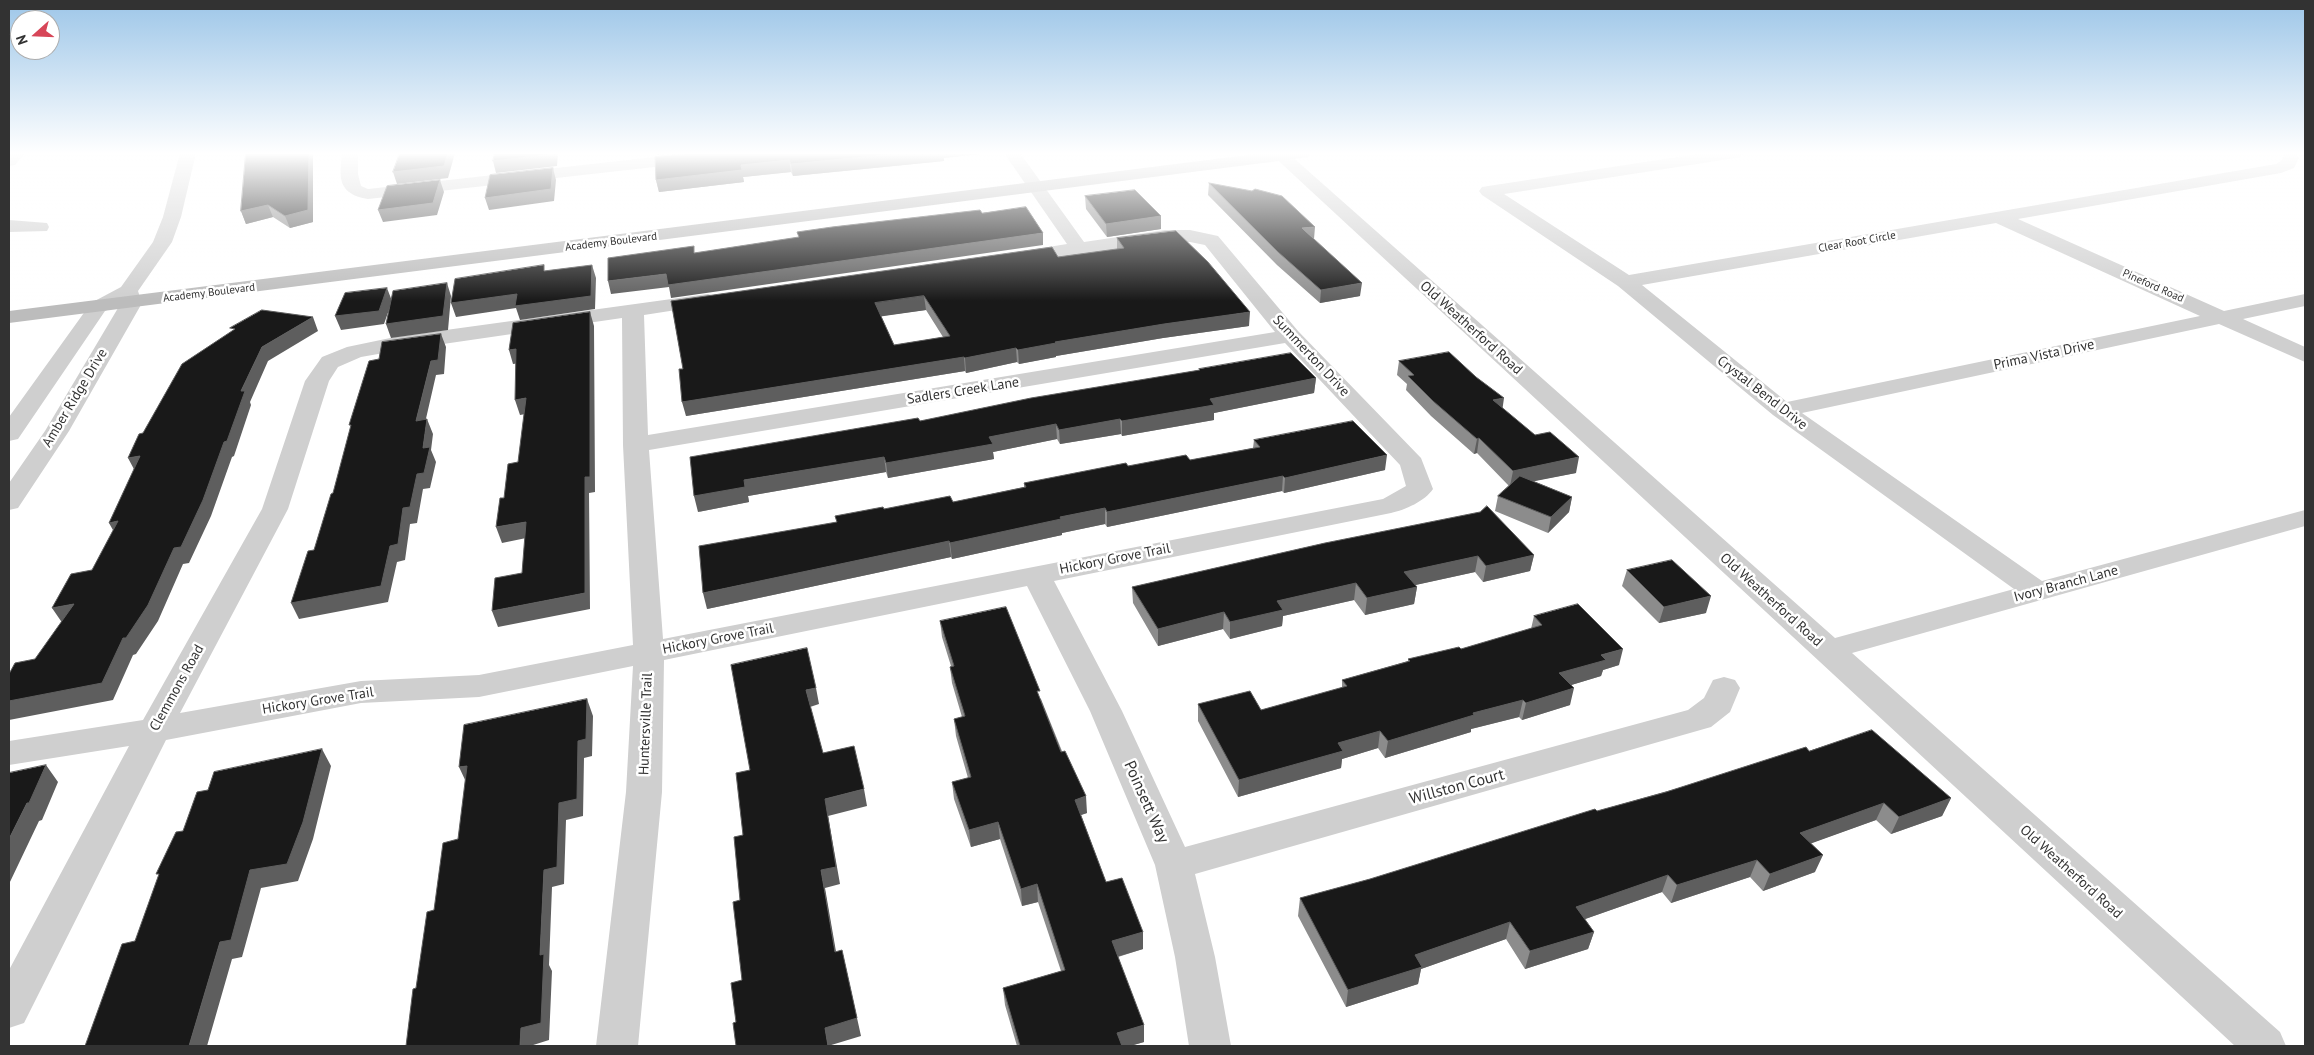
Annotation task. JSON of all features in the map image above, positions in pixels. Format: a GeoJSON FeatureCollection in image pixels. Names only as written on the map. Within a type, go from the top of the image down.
{"type":"FeatureCollection","features":[{"type":"Feature","properties":{"kind":"main road","name":"Academy Boulevard"},"geometry":{"type":"LineString","coordinates":[[9,304],[130,297],[873,202]]}},
{"type":"Feature","properties":{"kind":"main road"},"geometry":{"type":"LineString","coordinates":[[9,317],[98,307]]}},
{"type":"Feature","properties":{"kind":"street","name":"Amber Ridge Drive"},"geometry":{"type":"LineString","coordinates":[[9,502],[56,430],[162,242],[176,202]]}},
{"type":"Feature","properties":{"kind":"street"},"geometry":{"type":"LineString","coordinates":[[1046,202],[1079,248]]}},
{"type":"Feature","properties":{"kind":"street","name":"Old Weatherford Road"},"geometry":{"type":"LineString","coordinates":[[1340,202],[1827,650],[2265,1046]]}},
{"type":"Feature","properties":{"kind":"street","name":"Crystal Bend Drive"},"geometry":{"type":"LineString","coordinates":[[1505,202],[1625,282],[1782,410],[2038,592]]}},
{"type":"Feature","properties":{"kind":"street","name":"Clear Root Circle"},"geometry":{"type":"LineString","coordinates":[[1625,282],[2089,202]]}},
{"type":"Feature","properties":{"kind":"street","name":"Pineford Road"},"geometry":{"type":"LineString","coordinates":[[2000,218],[2305,355]]}},
{"type":"Feature","properties":{"kind":"street"},"geometry":{"type":"LineString","coordinates":[[9,226],[40,227]]}},
{"type":"Feature","properties":{"kind":"street","name":"Summerton Drive"},"geometry":{"type":"LineString","coordinates":[[1002,259],[1166,236],[1190,236],[1212,240],[1290,336],[1412,463],[1420,489]]}},
{"type":"Feature","properties":{"kind":"street","name":"Amber Ridge Drive"},"geometry":{"type":"LineString","coordinates":[[9,434],[98,307],[130,297]]}},
{"type":"Feature","properties":{"kind":"street"},"geometry":{"type":"LineString","coordinates":[[633,311],[730,297]]}},
{"type":"Feature","properties":{"kind":"street","name":"Prima Vista Drive"},"geometry":{"type":"LineString","coordinates":[[1782,410],[2305,300]]}},
{"type":"Feature","properties":{"kind":"street","name":"Clemmons Road"},"geometry":{"type":"LineString","coordinates":[[9,1010],[154,730],[275,508],[317,380],[330,362],[354,352],[395,344],[633,311]]}},
{"type":"Feature","properties":{"kind":"street","name":"Huntersville Trail"},"geometry":{"type":"LineString","coordinates":[[617,1046],[644,792],[649,653],[636,445],[633,311]]}},
{"type":"Feature","properties":{"kind":"street","name":"Sadlers Creek Lane"},"geometry":{"type":"LineString","coordinates":[[636,445],[1290,336]]}},
{"type":"Feature","properties":{"kind":"street","name":"Hickory Grove Trail"},"geometry":{"type":"LineString","coordinates":[[9,753],[154,730],[361,692],[479,686],[1391,505],[1420,489]]}},
{"type":"Feature","properties":{"kind":"street","name":"Ivory Branch Lane"},"geometry":{"type":"LineString","coordinates":[[1827,650],[2305,518]]}},
{"type":"Feature","properties":{"kind":"street","name":"Poinsett Way"},"geometry":{"type":"LineString","coordinates":[[1036,575],[1106,711],[1174,865],[1195,958],[1210,1046]]}},
{"type":"Feature","properties":{"kind":"street","name":"Willston Court"},"geometry":{"type":"LineString","coordinates":[[1174,865],[1699,720],[1718,704],[1724,688]]}},
{"type":"Feature","properties":{"kind":"building"},"geometry":{"type":"Polygon","coordinates":[[[242,202],[308,202],[308,210],[285,216],[268,205],[241,211],[242,202]]]}},
{"type":"Feature","properties":{"kind":"building"},"geometry":{"type":"Polygon","coordinates":[[[381,202],[433,202],[433,203],[378,210],[381,202]]]}},
{"type":"Feature","properties":{"kind":"building"},"geometry":{"type":"Polygon","coordinates":[[[1090,202],[1147,202],[1161,216],[1106,224],[1090,202]]]}},
{"type":"Feature","properties":{"kind":"building"},"geometry":{"type":"Polygon","coordinates":[[[1228,202],[1289,202],[1315,227],[1302,228],[1362,283],[1321,290],[1278,252],[1228,202]]]}},
{"type":"Feature","properties":{"kind":"building"},"geometry":{"type":"Polygon","coordinates":[[[1026,207],[1043,233],[668,285],[666,274],[608,281],[608,258],[694,246],[694,253],[799,237],[797,232],[832,227],[980,210],[982,213],[1026,207]]]}},
{"type":"Feature","properties":{"kind":"building"},"geometry":{"type":"Polygon","coordinates":[[[1176,231],[1208,262],[1250,312],[1164,324],[1018,350],[1016,348],[965,358],[682,402],[679,369],[683,369],[671,301],[1052,247],[1058,257],[1124,248],[1117,238],[1176,231]],[[924,296],[875,303],[894,345],[950,336],[924,296]]]}},
{"type":"Feature","properties":{"kind":"building"},"geometry":{"type":"Polygon","coordinates":[[[544,265],[544,271],[592,265],[591,296],[515,306],[517,294],[451,303],[455,279],[544,265]]]}},
{"type":"Feature","properties":{"kind":"building"},"geometry":{"type":"Polygon","coordinates":[[[447,283],[443,316],[386,324],[393,291],[447,283]]]}},
{"type":"Feature","properties":{"kind":"building"},"geometry":{"type":"Polygon","coordinates":[[[387,288],[379,311],[335,316],[345,293],[387,288]]]}},
{"type":"Feature","properties":{"kind":"building"},"geometry":{"type":"Polygon","coordinates":[[[262,310],[313,317],[262,347],[241,391],[245,391],[227,441],[224,442],[203,500],[181,547],[174,548],[148,605],[126,638],[123,638],[102,683],[9,701],[9,674],[15,663],[35,659],[74,604],[52,608],[71,574],[92,570],[118,521],[109,523],[140,456],[128,458],[139,434],[143,433],[182,364],[235,329],[230,328],[262,310]]]}},
{"type":"Feature","properties":{"kind":"building"},"geometry":{"type":"Polygon","coordinates":[[[590,312],[590,477],[585,477],[585,593],[492,611],[495,578],[522,573],[526,522],[496,527],[500,498],[504,498],[508,464],[518,462],[526,398],[515,400],[516,349],[509,350],[513,323],[590,312]]]}},
{"type":"Feature","properties":{"kind":"building"},"geometry":{"type":"Polygon","coordinates":[[[441,334],[438,360],[431,361],[416,421],[427,419],[423,448],[430,447],[424,473],[417,474],[410,507],[403,508],[398,544],[390,546],[381,586],[291,603],[308,551],[314,550],[331,494],[333,493],[351,425],[349,425],[369,361],[379,359],[382,342],[441,334]]]}},
{"type":"Feature","properties":{"kind":"building"},"geometry":{"type":"Polygon","coordinates":[[[1449,352],[1476,377],[1504,398],[1493,400],[1535,435],[1550,432],[1579,457],[1513,471],[1479,438],[1477,439],[1433,401],[1408,376],[1414,375],[1399,361],[1449,352]]]}},
{"type":"Feature","properties":{"kind":"building"},"geometry":{"type":"Polygon","coordinates":[[[1291,353],[1316,378],[1210,399],[1214,405],[1059,430],[1056,424],[989,437],[993,444],[886,463],[884,457],[744,480],[745,487],[694,496],[690,457],[918,418],[920,421],[1031,398],[1291,353]]]}},
{"type":"Feature","properties":{"kind":"building"},"geometry":{"type":"Polygon","coordinates":[[[1353,421],[1387,455],[1285,478],[1283,476],[1107,512],[1105,508],[1060,517],[1061,519],[950,543],[949,541],[703,593],[699,546],[837,522],[835,516],[883,507],[884,509],[950,496],[953,502],[1026,487],[1024,483],[1126,463],[1128,466],[1186,455],[1190,460],[1260,447],[1254,440],[1353,421]]]}},
{"type":"Feature","properties":{"kind":"building"},"geometry":{"type":"Polygon","coordinates":[[[1520,476],[1572,497],[1551,517],[1498,496],[1520,476]]]}},
{"type":"Feature","properties":{"kind":"building"},"geometry":{"type":"Polygon","coordinates":[[[1487,506],[1534,555],[1486,566],[1478,556],[1404,572],[1417,587],[1367,598],[1356,583],[1277,601],[1283,610],[1230,622],[1224,612],[1158,629],[1132,587],[1325,543],[1480,512],[1487,506]]]}},
{"type":"Feature","properties":{"kind":"building"},"geometry":{"type":"Polygon","coordinates":[[[1672,560],[1711,596],[1664,607],[1627,570],[1672,560]]]}},
{"type":"Feature","properties":{"kind":"building"},"geometry":{"type":"Polygon","coordinates":[[[1578,604],[1623,649],[1601,655],[1606,660],[1559,673],[1574,688],[1526,703],[1523,700],[1473,713],[1474,715],[1388,741],[1380,731],[1338,743],[1343,751],[1239,780],[1198,704],[1250,691],[1261,710],[1347,686],[1342,680],[1410,661],[1408,659],[1459,647],[1461,649],[1542,625],[1534,616],[1578,604]]]}},
{"type":"Feature","properties":{"kind":"building"},"geometry":{"type":"Polygon","coordinates":[[[1006,607],[1040,691],[1037,691],[1061,752],[1065,751],[1086,796],[1075,800],[1106,882],[1122,878],[1143,932],[1112,941],[1144,1025],[1117,1033],[1122,1046],[1020,1046],[1003,988],[1065,970],[1037,884],[1021,889],[998,822],[969,830],[952,782],[971,777],[954,719],[965,716],[950,667],[954,666],[940,621],[1006,607]]]}},
{"type":"Feature","properties":{"kind":"building"},"geometry":{"type":"Polygon","coordinates":[[[807,648],[816,688],[806,690],[823,753],[854,746],[864,789],[825,799],[836,867],[821,870],[835,952],[842,950],[857,1018],[825,1028],[828,1046],[736,1046],[733,1023],[736,1022],[731,983],[742,980],[733,902],[740,900],[734,837],[743,835],[736,773],[750,770],[731,665],[807,648]]]}},
{"type":"Feature","properties":{"kind":"building"},"geometry":{"type":"Polygon","coordinates":[[[587,699],[586,739],[578,741],[577,799],[559,803],[557,867],[544,870],[540,955],[544,954],[541,1023],[521,1028],[520,1046],[406,1046],[413,989],[416,988],[427,912],[434,910],[443,843],[458,839],[467,766],[459,767],[464,725],[587,699]]]}},
{"type":"Feature","properties":{"kind":"building"},"geometry":{"type":"Polygon","coordinates":[[[1872,730],[1951,798],[1899,817],[1884,803],[1800,833],[1823,855],[1770,874],[1757,860],[1677,885],[1668,875],[1576,907],[1594,932],[1530,951],[1510,922],[1415,955],[1422,967],[1348,990],[1300,898],[1370,879],[1595,809],[1597,811],[1666,792],[1806,747],[1809,751],[1872,730]]]}},
{"type":"Feature","properties":{"kind":"building"},"geometry":{"type":"Polygon","coordinates":[[[322,749],[303,822],[287,864],[250,870],[231,940],[220,942],[189,1046],[85,1046],[122,944],[135,941],[159,874],[156,874],[176,832],[183,831],[197,792],[208,790],[214,772],[322,749]]]}},
{"type":"Feature","properties":{"kind":"building"},"geometry":{"type":"Polygon","coordinates":[[[46,765],[29,803],[27,803],[9,839],[9,773],[46,765]]]}}]}
